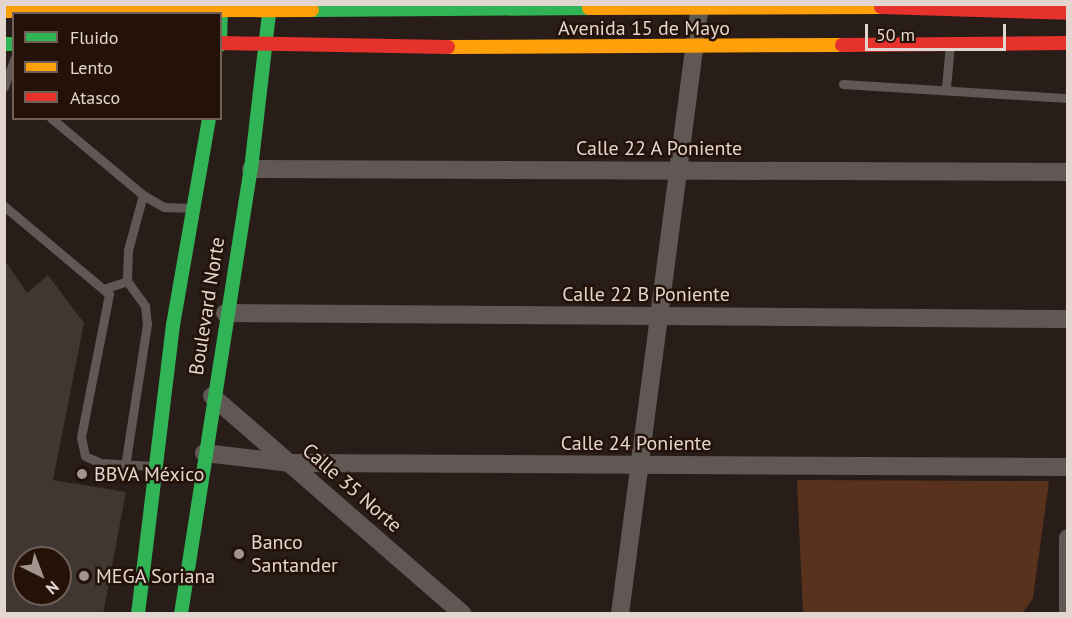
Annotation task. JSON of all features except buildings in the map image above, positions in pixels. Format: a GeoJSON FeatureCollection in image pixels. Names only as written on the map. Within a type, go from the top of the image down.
{"type":"FeatureCollection","features":[{"type":"Feature","properties":{"kind":"main road","name":"Avenida 15 de Mayo"},"geometry":{"type":"LineString","coordinates":[[4,11],[47,7],[931,6],[1048,8],[1068,12]]}},
{"type":"Feature","properties":{"kind":"main road","name":"Boulevard Norte"},"geometry":{"type":"LineString","coordinates":[[181,614],[212,396],[269,43],[271,7]]}},
{"type":"Feature","properties":{"kind":"main road","name":"Avenida 15 de Mayo"},"geometry":{"type":"LineString","coordinates":[[222,44],[692,47],[1068,43]]}},
{"type":"Feature","properties":{"kind":"main road","name":"Boulevard Norte"},"geometry":{"type":"LineString","coordinates":[[138,614],[159,466],[174,325],[209,120]]}},
{"type":"Feature","properties":{"kind":"street"},"geometry":{"type":"LineString","coordinates":[[620,614],[675,170],[692,47],[700,7]]}},
{"type":"Feature","properties":{"kind":"street","name":"Calle 22 A Poniente"},"geometry":{"type":"LineString","coordinates":[[250,169],[1068,172]]}},
{"type":"Feature","properties":{"kind":"street","name":"Calle 22 B Poniente"},"geometry":{"type":"LineString","coordinates":[[225,313],[1068,320]]}},
{"type":"Feature","properties":{"kind":"street","name":"Calle 35 Norte"},"geometry":{"type":"LineString","coordinates":[[212,396],[463,614]]}},
{"type":"Feature","properties":{"kind":"street","name":"Calle 24 Poniente"},"geometry":{"type":"LineString","coordinates":[[204,453],[290,463],[1068,467]]}},
{"type":"Feature","properties":{"kind":"street"},"geometry":{"type":"LineString","coordinates":[[1068,538],[1068,611]]}},
{"type":"Feature","properties":{"kind":"lane"},"geometry":{"type":"LineString","coordinates":[[946,87],[950,44]]}},
{"type":"Feature","properties":{"kind":"lane"},"geometry":{"type":"LineString","coordinates":[[4,88],[12,64]]}},
{"type":"Feature","properties":{"kind":"lane"},"geometry":{"type":"LineString","coordinates":[[843,84],[946,87],[1068,98]]}},
{"type":"Feature","properties":{"kind":"lane"},"geometry":{"type":"LineString","coordinates":[[53,120],[143,195],[164,207],[194,208]]}},
{"type":"Feature","properties":{"kind":"lane"},"geometry":{"type":"LineString","coordinates":[[125,466],[147,324],[145,306],[127,281],[128,250],[143,195]]}},
{"type":"Feature","properties":{"kind":"lane"},"geometry":{"type":"LineString","coordinates":[[4,206],[106,288],[111,303],[82,448],[92,461],[125,466],[159,466]]}},
{"type":"Feature","properties":{"kind":"lane"},"geometry":{"type":"LineString","coordinates":[[106,288],[127,281]]}},
{"type":"Feature","properties":{"kind":"shaded area"},"geometry":{"type":"Polygon","coordinates":[[[797,480],[1049,481],[1033,598],[1023,613],[803,613],[797,480]]]}},
{"type":"Feature","properties":{"kind":"traffic: fast"},"geometry":{"type":"LineString","coordinates":[[221,4],[221,12]]}},
{"type":"Feature","properties":{"kind":"traffic: fast"},"geometry":{"type":"LineString","coordinates":[[181,614],[251,169],[270,4]]}},
{"type":"Feature","properties":{"kind":"traffic: fast"},"geometry":{"type":"LineString","coordinates":[[312,10],[589,8]]}},
{"type":"Feature","properties":{"kind":"traffic: fast"},"geometry":{"type":"LineString","coordinates":[[4,44],[12,44]]}},
{"type":"Feature","properties":{"kind":"traffic: fast"},"geometry":{"type":"LineString","coordinates":[[138,614],[173,325],[209,120]]}},
{"type":"Feature","properties":{"kind":"traffic: slow"},"geometry":{"type":"LineString","coordinates":[[589,8],[881,7]]}},
{"type":"Feature","properties":{"kind":"traffic: slow"},"geometry":{"type":"LineString","coordinates":[[4,11],[312,10]]}},
{"type":"Feature","properties":{"kind":"traffic: slow"},"geometry":{"type":"LineString","coordinates":[[448,47],[842,45]]}},
{"type":"Feature","properties":{"kind":"traffic: jam"},"geometry":{"type":"LineString","coordinates":[[881,7],[1068,13]]}},
{"type":"Feature","properties":{"kind":"traffic: jam"},"geometry":{"type":"LineString","coordinates":[[222,43],[448,47]]}},
{"type":"Feature","properties":{"kind":"traffic: jam"},"geometry":{"type":"LineString","coordinates":[[842,45],[1068,43]]}},
{"type":"Feature","properties":{"kind":"place","name":"BBVA México"},"geometry":{"type":"Point","coordinates":[82,474]}},
{"type":"Feature","properties":{"kind":"place","name":"Banco Santander"},"geometry":{"type":"Point","coordinates":[239,554]}},
{"type":"Feature","properties":{"kind":"place","name":"MEGA Soriana"},"geometry":{"type":"Point","coordinates":[84,576]}}]}
